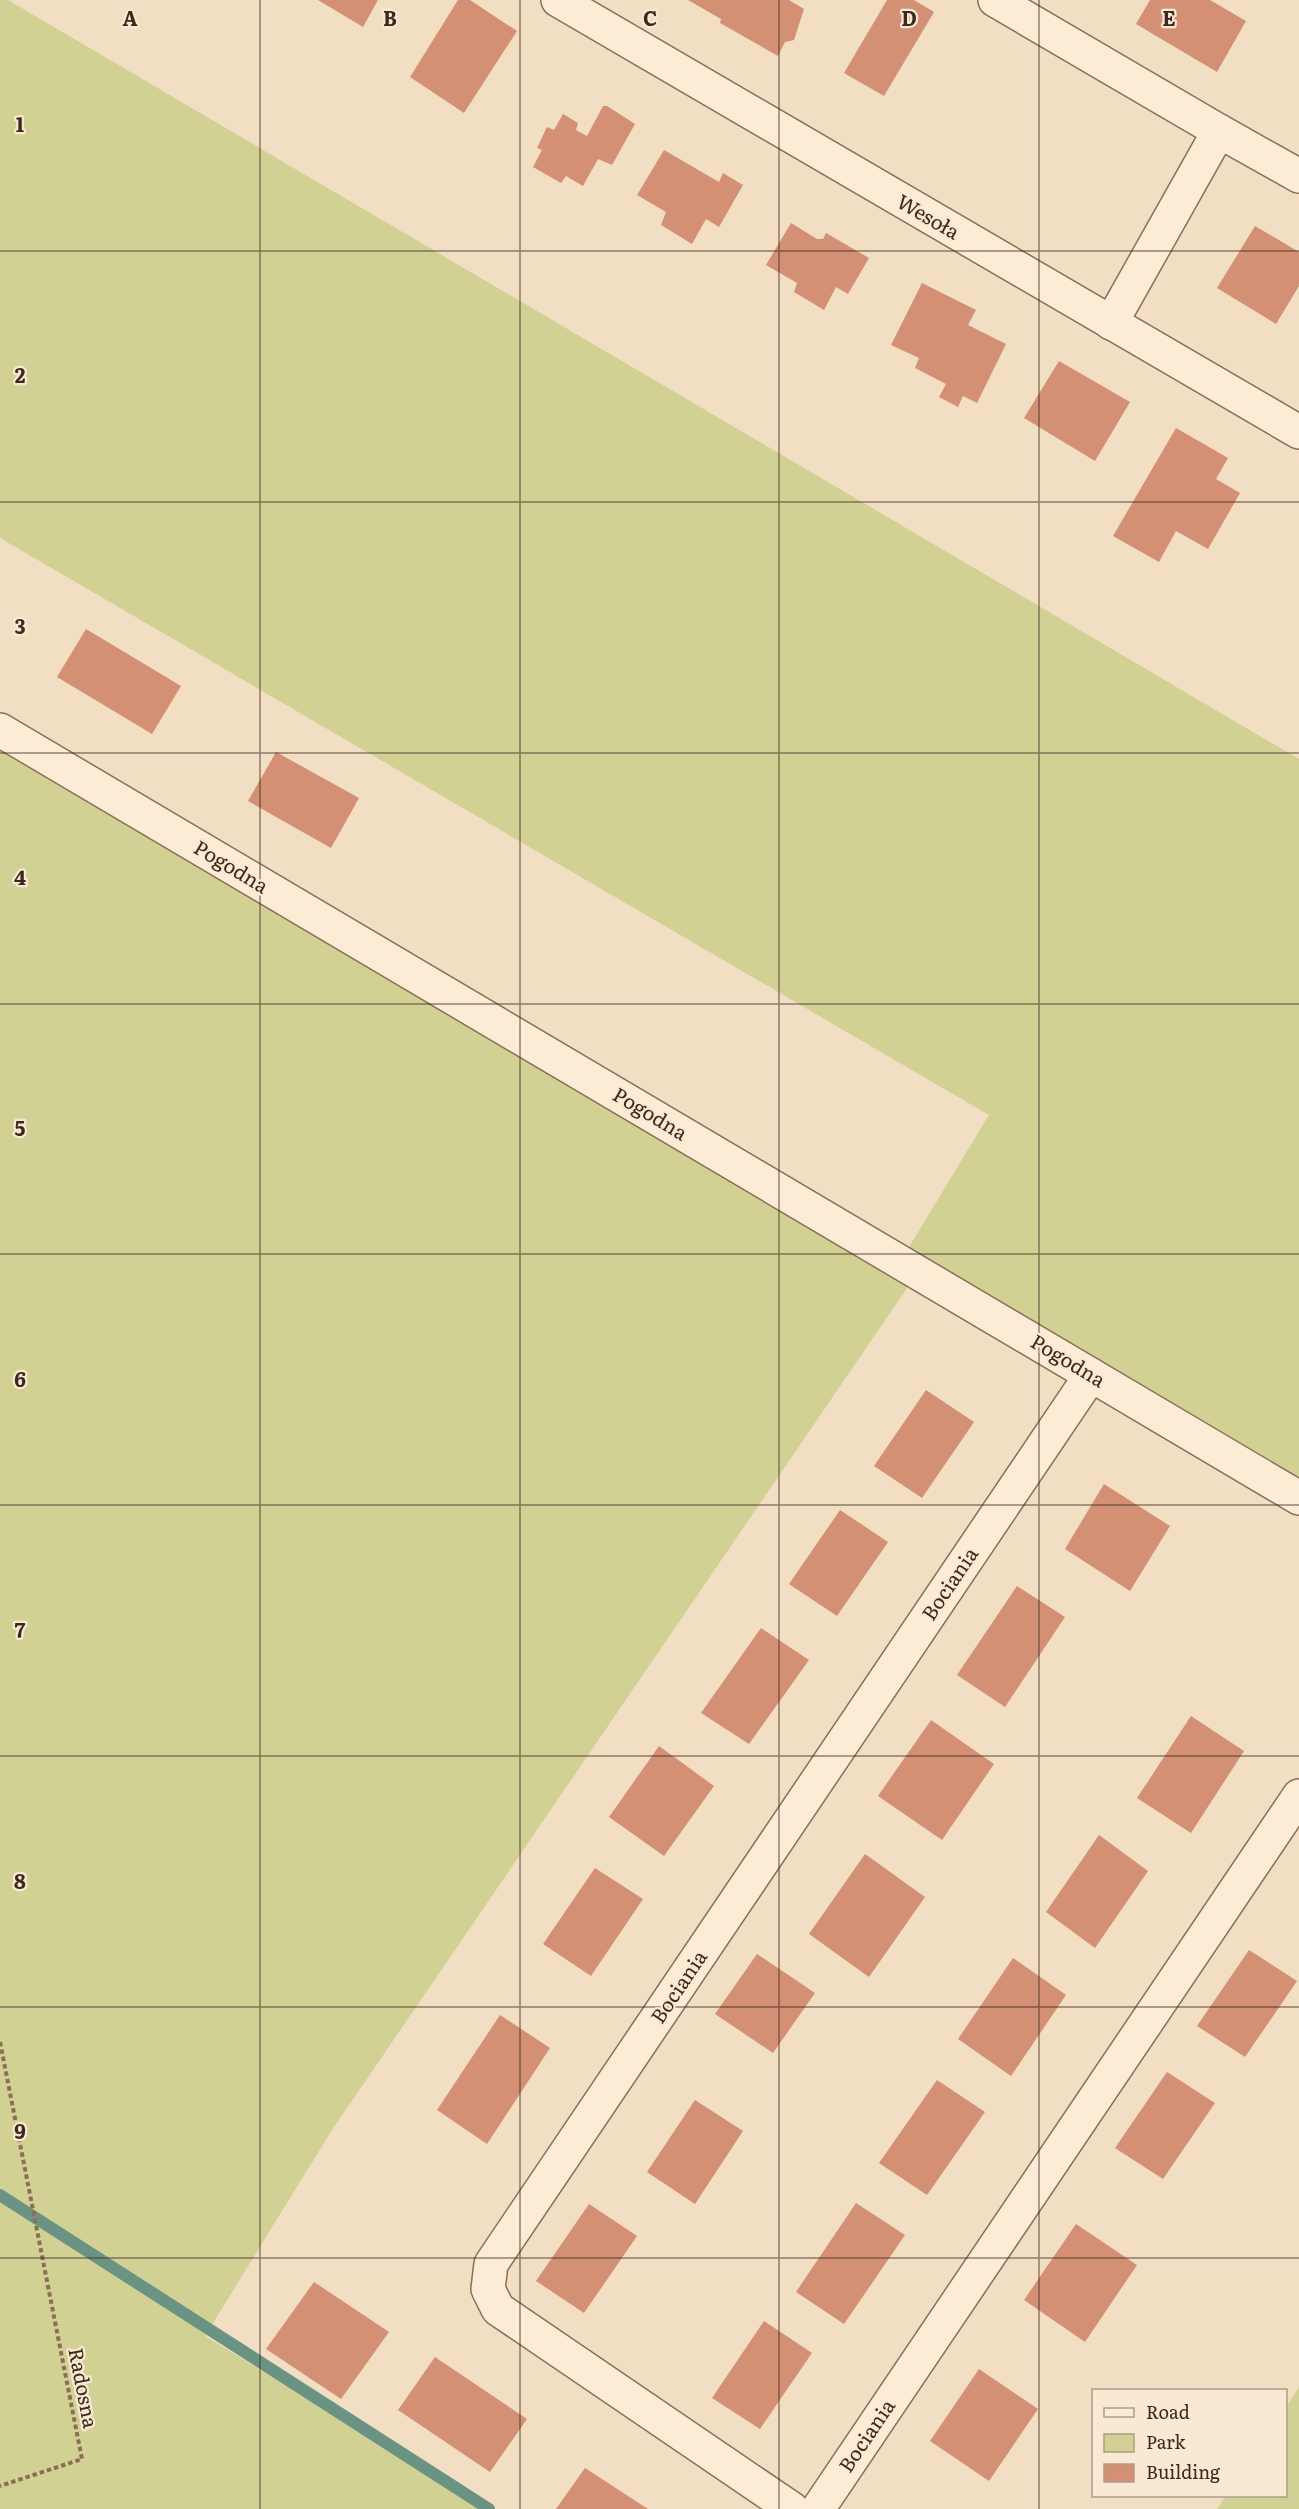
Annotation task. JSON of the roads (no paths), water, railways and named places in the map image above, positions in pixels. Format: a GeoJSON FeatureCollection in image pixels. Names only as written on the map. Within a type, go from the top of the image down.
{"type":"FeatureCollection","features":[{"type":"Feature","properties":{"kind":"street","name":"Wesoła"},"geometry":{"type":"LineString","coordinates":[[558,0],[1299,432]]}},
{"type":"Feature","properties":{"kind":"street"},"geometry":{"type":"LineString","coordinates":[[995,0],[1299,176]]}},
{"type":"Feature","properties":{"kind":"street"},"geometry":{"type":"LineString","coordinates":[[1111,323],[1219,131]]}},
{"type":"Feature","properties":{"kind":"street","name":"Pogodna"},"geometry":{"type":"LineString","coordinates":[[0,730],[1299,1498]]}},
{"type":"Feature","properties":{"kind":"street","name":"Bociania"},"geometry":{"type":"LineString","coordinates":[[792,2509],[498,2309],[488,2289],[491,2264],[1091,1375]]}},
{"type":"Feature","properties":{"kind":"street","name":"Bociania"},"geometry":{"type":"LineString","coordinates":[[818,2509],[1299,1796]]}},
{"type":"Feature","properties":{"kind":"waterway"},"geometry":{"type":"LineString","coordinates":[[0,2195],[489,2509]]}}]}
